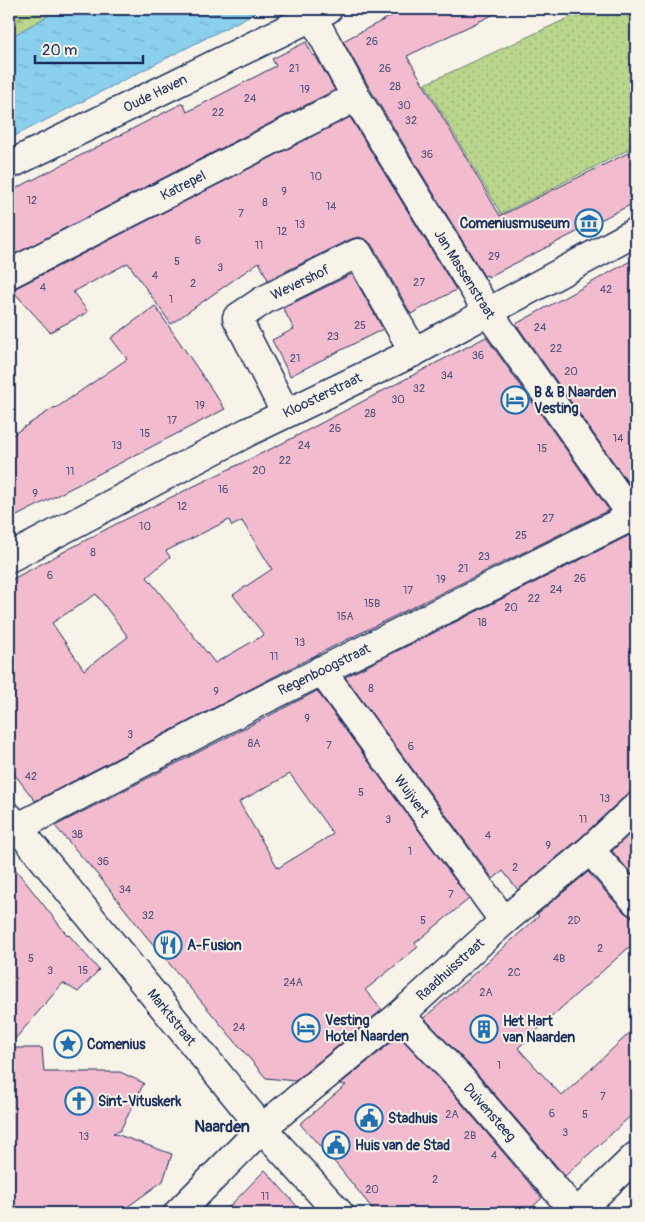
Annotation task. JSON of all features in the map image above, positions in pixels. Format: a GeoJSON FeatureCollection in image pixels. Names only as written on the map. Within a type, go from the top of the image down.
{"type":"FeatureCollection","features":[{"type":"Feature","properties":{"kind":"street","name":"Jan Massenstraat"},"geometry":{"type":"LineString","coordinates":[[320,13],[356,96],[488,312],[635,519]]}},
{"type":"Feature","properties":{"kind":"street","name":"Oude Haven"},"geometry":{"type":"LineString","coordinates":[[9,165],[320,13]]}},
{"type":"Feature","properties":{"kind":"street","name":"Katrepel"},"geometry":{"type":"LineString","coordinates":[[9,274],[356,96]]}},
{"type":"Feature","properties":{"kind":"street","name":"Kloosterstraat"},"geometry":{"type":"LineString","coordinates":[[9,558],[285,412],[414,352],[636,232]]}},
{"type":"Feature","properties":{"kind":"street","name":"Wevershof"},"geometry":{"type":"LineString","coordinates":[[285,412],[237,318],[264,300],[358,253],[414,352]]}},
{"type":"Feature","properties":{"kind":"street","name":"Regenboogstraat"},"geometry":{"type":"LineString","coordinates":[[11,825],[321,670],[635,519]]}},
{"type":"Feature","properties":{"kind":"street","name":"Wuijvert"},"geometry":{"type":"LineString","coordinates":[[321,670],[504,921]]}},
{"type":"Feature","properties":{"kind":"street","name":"Raadhuisstraat"},"geometry":{"type":"LineString","coordinates":[[178,1213],[262,1128],[400,1014],[504,921],[590,850],[636,807]]}},
{"type":"Feature","properties":{"kind":"street","name":"Marktstraat"},"geometry":{"type":"LineString","coordinates":[[11,825],[262,1128],[339,1213]]}},
{"type":"Feature","properties":{"kind":"street"},"geometry":{"type":"LineString","coordinates":[[590,850],[636,902]]}},
{"type":"Feature","properties":{"kind":"street","name":"Duivensteeg"},"geometry":{"type":"LineString","coordinates":[[400,1014],[462,1080],[576,1213]]}},
{"type":"Feature","properties":{"kind":"street"},"geometry":{"type":"LineString","coordinates":[[576,1213],[636,1156]]}},
{"type":"Feature","properties":{"kind":"green space"},"geometry":{"type":"Polygon","coordinates":[[[9,9],[60,9],[9,38],[9,9]]]}},
{"type":"Feature","properties":{"kind":"green space"},"geometry":{"type":"Polygon","coordinates":[[[588,9],[636,9],[636,146],[501,214],[425,84],[588,9]]]}},
{"type":"Feature","properties":{"kind":"water"},"geometry":{"type":"Polygon","coordinates":[[[60,9],[258,9],[253,14],[9,139],[9,38],[60,9]]]}},
{"type":"Feature","properties":{"kind":"building"},"geometry":{"type":"Polygon","coordinates":[[[405,9],[505,9],[407,56],[500,216],[636,149],[636,202],[488,277],[487,275],[484,276],[370,89],[343,41],[405,9]]]}},
{"type":"Feature","properties":{"kind":"building"},"geometry":{"type":"Polygon","coordinates":[[[306,42],[335,90],[9,257],[9,192],[183,103],[187,112],[276,66],[272,59],[306,42]]]}},
{"type":"Feature","properties":{"kind":"building"},"geometry":{"type":"Polygon","coordinates":[[[350,117],[456,290],[411,314],[372,245],[367,240],[359,237],[351,239],[268,280],[259,262],[171,324],[128,263],[73,292],[88,312],[50,332],[11,289],[16,288],[350,117]]]}},
{"type":"Feature","properties":{"kind":"building"},"geometry":{"type":"Polygon","coordinates":[[[636,258],[636,494],[516,324],[636,258]]]}},
{"type":"Feature","properties":{"kind":"building"},"geometry":{"type":"Polygon","coordinates":[[[352,274],[383,329],[290,376],[272,340],[294,329],[283,308],[352,274]]]}},
{"type":"Feature","properties":{"kind":"building"},"geometry":{"type":"Polygon","coordinates":[[[155,306],[225,409],[9,520],[9,437],[56,408],[127,359],[111,338],[155,306]]]}},
{"type":"Feature","properties":{"kind":"building"},"geometry":{"type":"Polygon","coordinates":[[[486,337],[609,510],[312,657],[35,801],[9,767],[9,581],[116,524],[281,444],[486,337]],[[229,520],[166,551],[170,557],[147,577],[215,663],[264,635],[233,595],[272,569],[242,521],[232,526],[229,520]],[[96,594],[52,623],[84,670],[128,637],[96,594]]]}},
{"type":"Feature","properties":{"kind":"building"},"geometry":{"type":"Polygon","coordinates":[[[630,535],[636,536],[636,792],[625,796],[580,838],[518,890],[503,871],[493,879],[345,677],[630,535]]]}},
{"type":"Feature","properties":{"kind":"building"},"geometry":{"type":"Polygon","coordinates":[[[317,691],[469,899],[415,943],[418,947],[365,990],[382,1010],[295,1081],[266,1078],[55,826],[317,691]],[[290,774],[239,802],[278,868],[333,834],[290,774]]]}},
{"type":"Feature","properties":{"kind":"building"},"geometry":{"type":"Polygon","coordinates":[[[636,828],[636,879],[612,851],[636,828]]]}},
{"type":"Feature","properties":{"kind":"building"},"geometry":{"type":"Polygon","coordinates":[[[9,861],[68,936],[99,970],[78,992],[63,983],[9,1046],[9,861]]]}},
{"type":"Feature","properties":{"kind":"building","name":"Het Hart van Naarden"},"geometry":{"type":"Polygon","coordinates":[[[588,872],[624,912],[631,917],[636,917],[636,941],[518,1048],[562,1096],[636,1027],[636,1111],[565,1176],[473,1069],[424,1018],[539,916],[537,914],[588,872]]]}},
{"type":"Feature","properties":{"kind":"building"},"geometry":{"type":"Polygon","coordinates":[[[399,1036],[450,1090],[542,1198],[526,1213],[376,1213],[337,1165],[300,1124],[346,1085],[340,1084],[399,1036]]]}},
{"type":"Feature","properties":{"kind":"building","name":"Sint-Vituskerk"},"geometry":{"type":"Polygon","coordinates":[[[9,1048],[42,1048],[44,1072],[120,1072],[144,1083],[120,1131],[113,1133],[172,1154],[163,1181],[119,1213],[9,1213],[9,1048]]]}},
{"type":"Feature","properties":{"kind":"building"},"geometry":{"type":"Polygon","coordinates":[[[265,1170],[303,1213],[223,1213],[265,1170]]]}},
{"type":"Feature","properties":{"kind":"place","name":"Comeniusmuseum"},"geometry":{"type":"Point","coordinates":[589,223]}},
{"type":"Feature","properties":{"kind":"place","name":"B & B Naarden Vesting"},"geometry":{"type":"Point","coordinates":[515,400]}},
{"type":"Feature","properties":{"kind":"place","name":"A-Fusion"},"geometry":{"type":"Point","coordinates":[168,945]}},
{"type":"Feature","properties":{"kind":"place","name":"Vesting Hotel Naarden"},"geometry":{"type":"Point","coordinates":[306,1028]}},
{"type":"Feature","properties":{"kind":"place","name":"Het Hart van Naarden"},"geometry":{"type":"Point","coordinates":[484,1029]}},
{"type":"Feature","properties":{"kind":"place","name":"Comenius"},"geometry":{"type":"Point","coordinates":[68,1044]}},
{"type":"Feature","properties":{"kind":"place","name":"Sint-Vituskerk"},"geometry":{"type":"Point","coordinates":[79,1101]}},
{"type":"Feature","properties":{"kind":"place","name":"Stadhuis"},"geometry":{"type":"Point","coordinates":[369,1118]}},
{"type":"Feature","properties":{"kind":"place","name":"Huis van de Stad"},"geometry":{"type":"Point","coordinates":[336,1145]}},
{"type":"Feature","properties":{"kind":"district","name":"Naarden"},"geometry":{"type":"Point","coordinates":[222,1126]}}]}
